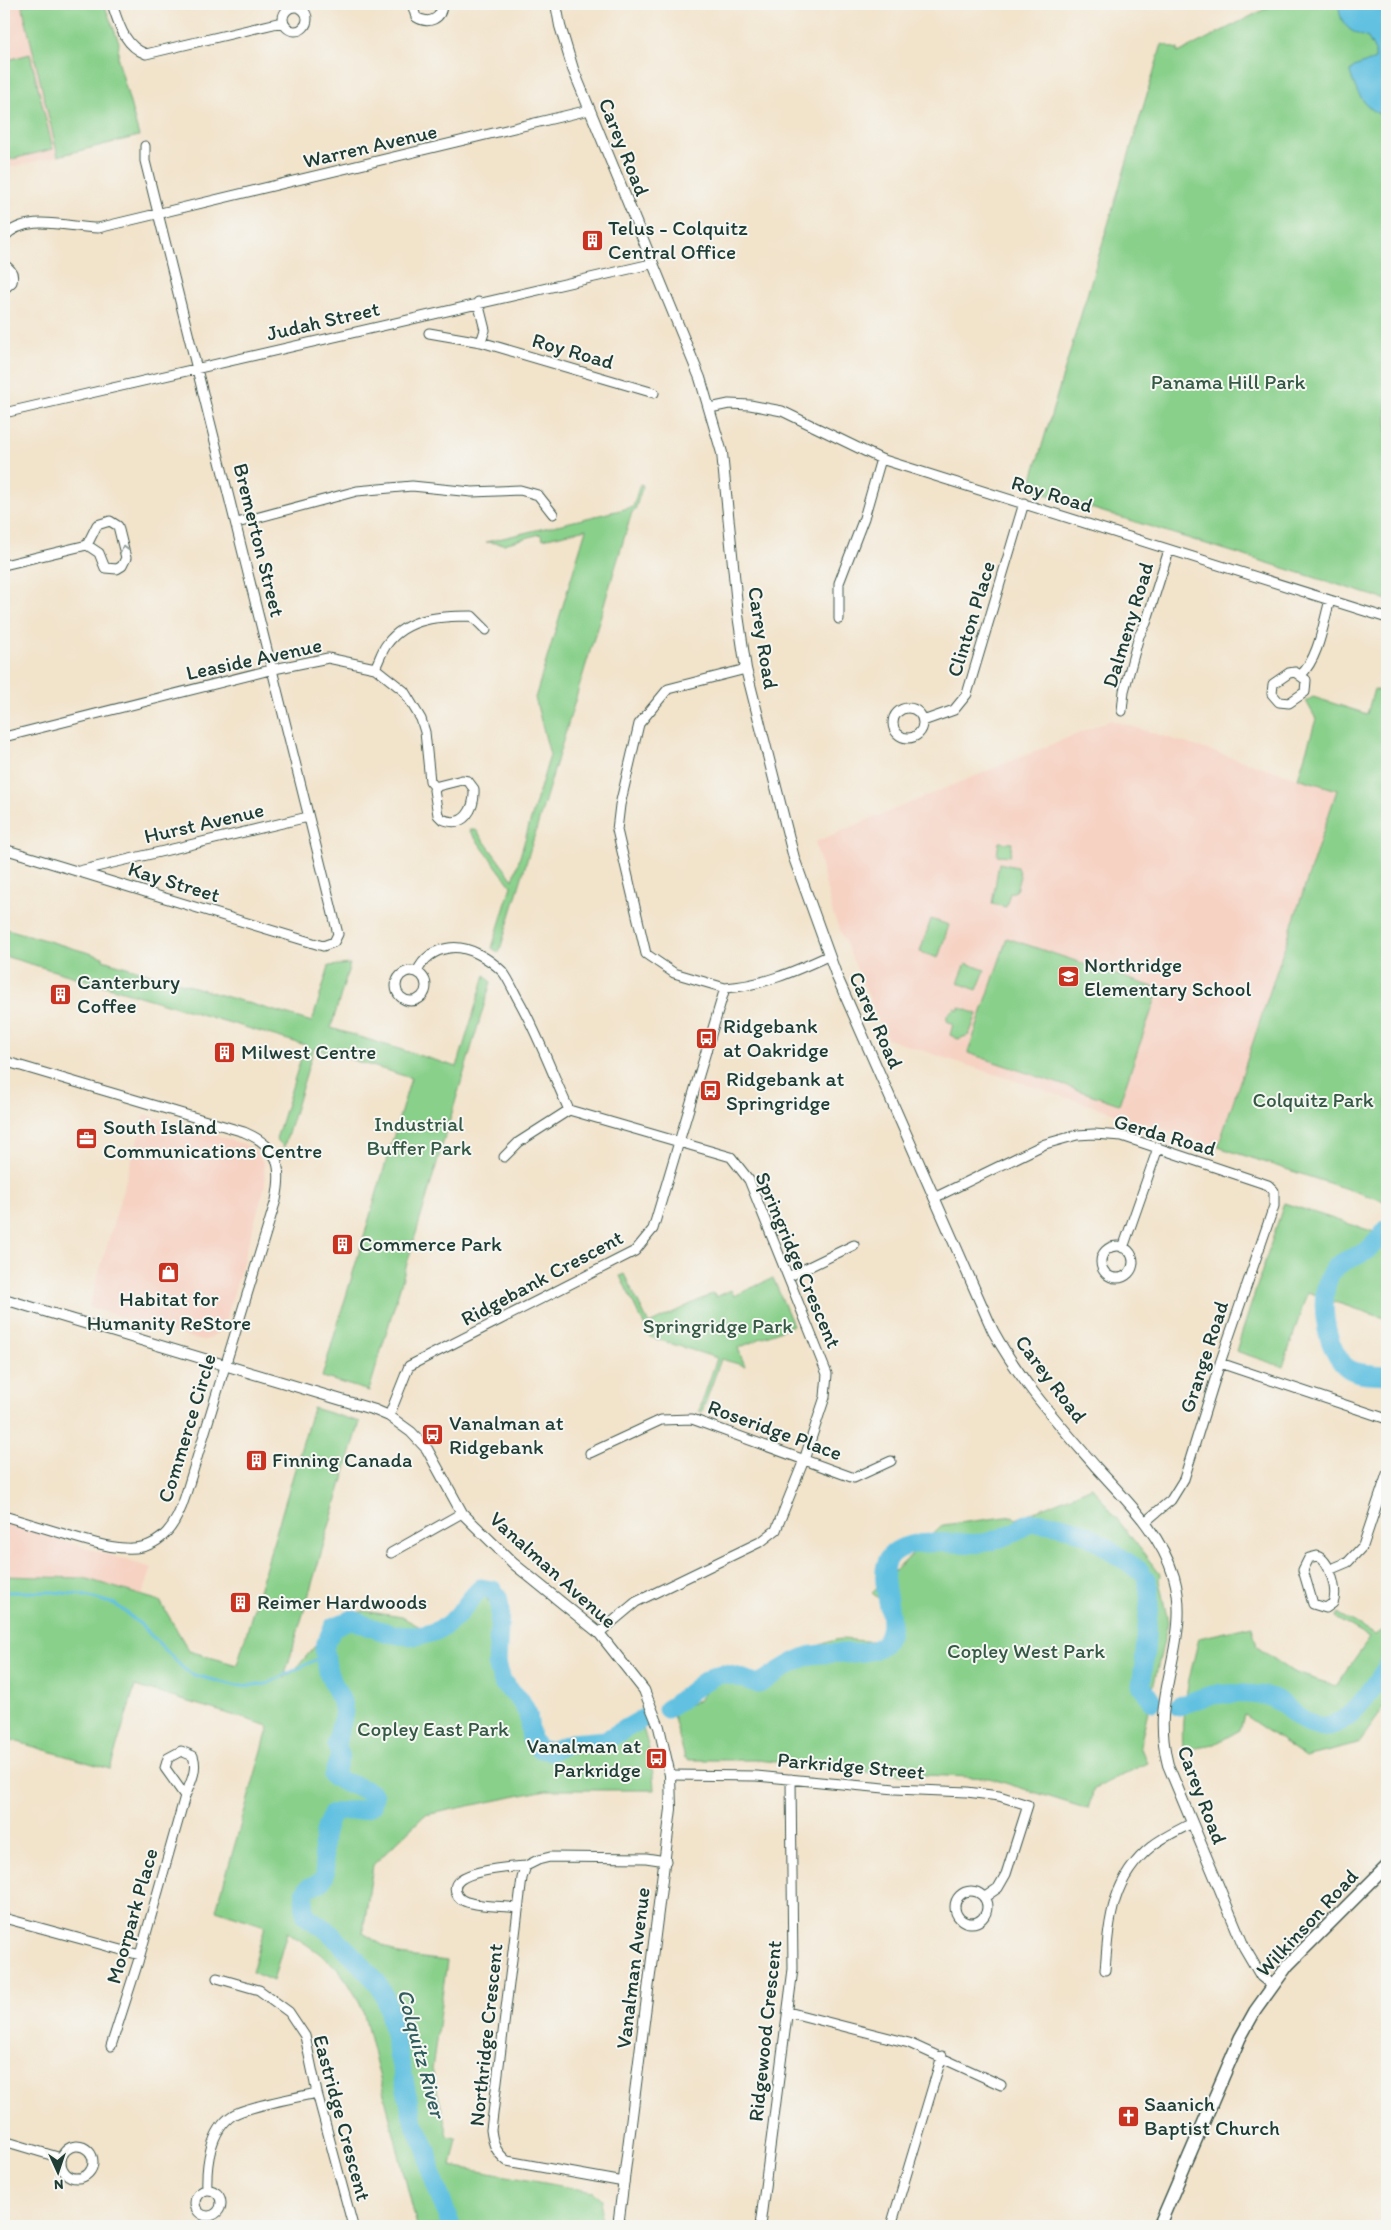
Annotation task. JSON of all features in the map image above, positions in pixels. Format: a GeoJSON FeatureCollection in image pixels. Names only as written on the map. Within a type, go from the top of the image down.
{"type":"FeatureCollection","features":[{"type":"Feature","properties":{"kind":"main road","name":"Wilkinson Road"},"geometry":{"type":"LineString","coordinates":[[1159,2226],[1240,2038],[1272,1985],[1300,1952],[1387,1866]]}},
{"type":"Feature","properties":{"kind":"street"},"geometry":{"type":"LineString","coordinates":[[112,4],[125,38],[136,50],[146,54],[282,22]]}},
{"type":"Feature","properties":{"kind":"street"},"geometry":{"type":"LineString","coordinates":[[412,4],[416,17],[423,21],[437,18],[441,12],[442,4]]}},
{"type":"Feature","properties":{"kind":"street","name":"Carey Road"},"geometry":{"type":"LineString","coordinates":[[556,4],[565,47],[589,110],[710,408],[722,453],[726,480],[738,615],[746,669],[794,858],[828,956],[993,1331],[1018,1375],[1047,1412],[1145,1522],[1170,1564],[1177,1595],[1179,1629],[1163,1715],[1163,1745],[1173,1781],[1244,1947],[1261,1976],[1272,1985]]}},
{"type":"Feature","properties":{"kind":"street","name":"Warren Avenue"},"geometry":{"type":"LineString","coordinates":[[4,237],[8,233],[35,224],[50,222],[98,228],[159,215],[589,110]]}},
{"type":"Feature","properties":{"kind":"street","name":"Bremerton Street"},"geometry":{"type":"LineString","coordinates":[[144,146],[145,161],[274,670],[308,817],[338,934],[334,942]]}},
{"type":"Feature","properties":{"kind":"street","name":"Judah Street"},"geometry":{"type":"LineString","coordinates":[[4,413],[478,302],[651,264]]}},
{"type":"Feature","properties":{"kind":"street"},"geometry":{"type":"LineString","coordinates":[[4,265],[12,271],[14,277],[9,287],[4,289]]}},
{"type":"Feature","properties":{"kind":"street"},"geometry":{"type":"LineString","coordinates":[[478,302],[485,330],[481,342]]}},
{"type":"Feature","properties":{"kind":"street","name":"Roy Road"},"geometry":{"type":"LineString","coordinates":[[430,333],[481,342],[654,393]]}},
{"type":"Feature","properties":{"kind":"street","name":"Roy Road"},"geometry":{"type":"LineString","coordinates":[[710,408],[729,404],[750,405],[782,411],[881,459],[1387,618]]}},
{"type":"Feature","properties":{"kind":"street"},"geometry":{"type":"LineString","coordinates":[[839,619],[839,583],[864,518],[881,459]]}},
{"type":"Feature","properties":{"kind":"street"},"geometry":{"type":"LineString","coordinates":[[237,523],[357,491],[412,486],[472,492],[520,490],[538,495],[553,514]]}},
{"type":"Feature","properties":{"kind":"street","name":"Clinton Place"},"geometry":{"type":"LineString","coordinates":[[923,721],[954,710],[967,694],[1024,503]]}},
{"type":"Feature","properties":{"kind":"street"},"geometry":{"type":"LineString","coordinates":[[4,565],[87,545],[99,552],[105,568],[117,569],[125,562],[126,558],[118,526],[110,521],[97,525],[87,545]]}},
{"type":"Feature","properties":{"kind":"street","name":"Dalmeny Road"},"geometry":{"type":"LineString","coordinates":[[1122,711],[1124,691],[1139,636],[1146,623],[1169,550]]}},
{"type":"Feature","properties":{"kind":"street"},"geometry":{"type":"LineString","coordinates":[[1301,675],[1309,667],[1330,600]]}},
{"type":"Feature","properties":{"kind":"street"},"geometry":{"type":"LineString","coordinates":[[375,668],[386,644],[407,625],[445,616],[472,616],[486,630]]}},
{"type":"Feature","properties":{"kind":"street","name":"Leaside Avenue"},"geometry":{"type":"LineString","coordinates":[[4,737],[328,658],[375,668],[404,691],[415,706],[425,732],[430,781],[436,788]]}},
{"type":"Feature","properties":{"kind":"street"},"geometry":{"type":"LineString","coordinates":[[746,669],[668,689],[639,724],[620,806],[617,830],[646,954],[674,973],[725,988],[745,986],[776,979],[828,956]]}},
{"type":"Feature","properties":{"kind":"street","name":"Leaside Avenue"},"geometry":{"type":"LineString","coordinates":[[462,780],[472,785],[474,794],[467,817],[459,821],[442,819],[438,815],[433,794],[436,788],[462,780]]}},
{"type":"Feature","properties":{"kind":"street","name":"Hurst Avenue"},"geometry":{"type":"LineString","coordinates":[[79,871],[308,817]]}},
{"type":"Feature","properties":{"kind":"street","name":"Kay Street"},"geometry":{"type":"LineString","coordinates":[[4,849],[323,946],[334,942]]}},
{"type":"Feature","properties":{"kind":"street"},"geometry":{"type":"LineString","coordinates":[[417,972],[422,962],[432,954],[454,947],[465,949],[492,962],[504,973],[526,1014],[569,1110],[519,1142],[504,1156]]}},
{"type":"Feature","properties":{"kind":"street","name":"Ridgebank Crescent"},"geometry":{"type":"LineString","coordinates":[[388,1416],[409,1366],[635,1251],[653,1229],[725,988]]}},
{"type":"Feature","properties":{"kind":"street","name":"Commerce Circle"},"geometry":{"type":"LineString","coordinates":[[4,1061],[256,1137],[274,1155],[280,1178],[276,1200],[180,1514],[163,1537],[150,1545],[123,1550],[4,1516]]}},
{"type":"Feature","properties":{"kind":"street","name":"Springridge Crescent"},"geometry":{"type":"LineString","coordinates":[[569,1110],[731,1157],[749,1180],[827,1374],[825,1397],[804,1460],[776,1530],[762,1541],[636,1602],[599,1633]]}},
{"type":"Feature","properties":{"kind":"street","name":"Gerda Road"},"geometry":{"type":"LineString","coordinates":[[934,1198],[1062,1138],[1094,1134],[1109,1134],[1158,1148],[1268,1185],[1274,1191]]}},
{"type":"Feature","properties":{"kind":"street"},"geometry":{"type":"LineString","coordinates":[[1123,1248],[1158,1148]]}},
{"type":"Feature","properties":{"kind":"street","name":"Grange Road"},"geometry":{"type":"LineString","coordinates":[[1145,1522],[1171,1500],[1184,1479],[1220,1363],[1274,1206],[1274,1191]]}},
{"type":"Feature","properties":{"kind":"street"},"geometry":{"type":"LineString","coordinates":[[788,1276],[854,1245]]}},
{"type":"Feature","properties":{"kind":"street","name":"Vanalman Avenue"},"geometry":{"type":"LineString","coordinates":[[4,1299],[278,1380],[388,1416],[411,1432],[427,1449],[462,1513],[514,1564],[599,1633],[644,1690],[660,1727],[670,1775],[672,1809],[618,2226]]}},
{"type":"Feature","properties":{"kind":"street"},"geometry":{"type":"LineString","coordinates":[[1220,1363],[1387,1419]]}},
{"type":"Feature","properties":{"kind":"street","name":"Roseridge Place"},"geometry":{"type":"LineString","coordinates":[[590,1453],[661,1420],[692,1419],[854,1478],[891,1461]]}},
{"type":"Feature","properties":{"kind":"street"},"geometry":{"type":"LineString","coordinates":[[1329,1570],[1348,1562],[1363,1546],[1387,1474]]}},
{"type":"Feature","properties":{"kind":"street"},"geometry":{"type":"LineString","coordinates":[[391,1553],[462,1513]]}},
{"type":"Feature","properties":{"kind":"street"},"geometry":{"type":"LineString","coordinates":[[1317,1556],[1325,1560],[1329,1570],[1335,1599],[1330,1606],[1321,1608],[1313,1604],[1311,1600],[1304,1565],[1309,1558],[1317,1556]]}},
{"type":"Feature","properties":{"kind":"street","name":"Moorpark Place"},"geometry":{"type":"LineString","coordinates":[[111,2046],[140,1955],[185,1796],[192,1780],[195,1761],[188,1752],[180,1751],[168,1758],[165,1768],[185,1796]]}},
{"type":"Feature","properties":{"kind":"street","name":"Parkridge Street"},"geometry":{"type":"LineString","coordinates":[[670,1775],[791,1779],[999,1796],[1028,1806],[1006,1874],[998,1888],[984,1897]]}},
{"type":"Feature","properties":{"kind":"street","name":"Ridgewood Crescent"},"geometry":{"type":"LineString","coordinates":[[760,2226],[793,1969],[791,1779]]}},
{"type":"Feature","properties":{"kind":"street"},"geometry":{"type":"LineString","coordinates":[[1104,1970],[1110,1916],[1119,1887],[1134,1862],[1153,1845],[1192,1823]]}},
{"type":"Feature","properties":{"kind":"street"},"geometry":{"type":"LineString","coordinates":[[518,1908],[472,1904],[462,1900],[456,1894],[455,1888],[458,1881],[468,1875],[502,1868],[526,1866],[538,1860],[550,1858],[646,1858],[666,1861]]}},
{"type":"Feature","properties":{"kind":"street","name":"Northridge Crescent"},"geometry":{"type":"LineString","coordinates":[[526,1866],[522,1878],[490,2130],[493,2145],[498,2154],[507,2161],[624,2182]]}},
{"type":"Feature","properties":{"kind":"street"},"geometry":{"type":"LineString","coordinates":[[4,1918],[140,1955]]}},
{"type":"Feature","properties":{"kind":"street","name":"Eastridge Crescent"},"geometry":{"type":"LineString","coordinates":[[217,1978],[259,1990],[289,2012],[305,2036],[317,2093],[353,2226]]}},
{"type":"Feature","properties":{"kind":"street"},"geometry":{"type":"LineString","coordinates":[[788,2012],[909,2043],[942,2056],[1001,2085]]}},
{"type":"Feature","properties":{"kind":"street"},"geometry":{"type":"LineString","coordinates":[[891,2226],[942,2056]]}},
{"type":"Feature","properties":{"kind":"street"},"geometry":{"type":"LineString","coordinates":[[207,2190],[206,2173],[212,2147],[220,2128],[234,2115],[317,2093]]}},
{"type":"Feature","properties":{"kind":"street"},"geometry":{"type":"LineString","coordinates":[[4,2141],[61,2158]]}},
{"type":"Feature","properties":{"kind":"shaded area"},"geometry":{"type":"Polygon","coordinates":[[[22,5],[58,156],[4,169],[4,9],[22,5]]]}},
{"type":"Feature","properties":{"kind":"shaded area","name":"Northridge Elementary School"},"geometry":{"type":"Polygon","coordinates":[[[1111,720],[1337,790],[1218,1147],[887,1039],[833,914],[815,842],[1111,720]]]}},
{"type":"Feature","properties":{"kind":"shaded area"},"geometry":{"type":"Polygon","coordinates":[[[145,1114],[244,1144],[254,1149],[264,1164],[265,1186],[225,1323],[221,1331],[206,1340],[198,1340],[89,1307],[145,1114]]]}},
{"type":"Feature","properties":{"kind":"shaded area"},"geometry":{"type":"Polygon","coordinates":[[[4,1523],[152,1568],[142,1595],[84,1578],[4,1576],[4,1523]]]}},
{"type":"Feature","properties":{"kind":"green space"},"geometry":{"type":"Polygon","coordinates":[[[104,4],[119,42],[118,59],[139,136],[58,156],[22,5],[104,4]]]}},
{"type":"Feature","properties":{"kind":"green space","name":"Panama Hill Park"},"geometry":{"type":"Polygon","coordinates":[[[1275,4],[1387,4],[1387,600],[1029,489],[1162,44],[1178,49],[1178,53],[1275,4]]]}},
{"type":"Feature","properties":{"kind":"green space"},"geometry":{"type":"Polygon","coordinates":[[[30,54],[53,149],[4,161],[4,61],[30,54]]]}},
{"type":"Feature","properties":{"kind":"green space"},"geometry":{"type":"Polygon","coordinates":[[[640,484],[643,485],[635,510],[632,512],[499,953],[492,948],[511,886],[469,830],[476,830],[513,880],[550,755],[535,698],[586,529],[543,539],[540,534],[504,544],[486,542],[633,507],[640,484]]]}},
{"type":"Feature","properties":{"kind":"green space","name":"Colquitz Park"},"geometry":{"type":"Polygon","coordinates":[[[1374,689],[1387,693],[1387,1202],[1218,1147],[1337,790],[1298,778],[1316,719],[1306,701],[1313,697],[1367,714],[1374,689]]]}},
{"type":"Feature","properties":{"kind":"green space"},"geometry":{"type":"Polygon","coordinates":[[[999,842],[1012,843],[1010,856],[997,855],[999,842]]]}},
{"type":"Feature","properties":{"kind":"green space"},"geometry":{"type":"Polygon","coordinates":[[[999,863],[1017,867],[1020,876],[1016,891],[1010,893],[1006,907],[992,904],[999,863]]]}},
{"type":"Feature","properties":{"kind":"green space"},"geometry":{"type":"Polygon","coordinates":[[[931,919],[949,925],[938,958],[920,952],[931,919]]]}},
{"type":"Feature","properties":{"kind":"green space","name":"Industrial Buffer Park"},"geometry":{"type":"Polygon","coordinates":[[[4,928],[103,957],[103,960],[312,1022],[329,966],[350,964],[331,1028],[457,1067],[485,975],[491,982],[369,1391],[322,1377],[411,1078],[314,1048],[284,1147],[276,1139],[305,1045],[4,956],[4,928]]]}},
{"type":"Feature","properties":{"kind":"green space"},"geometry":{"type":"Polygon","coordinates":[[[1007,938],[1159,989],[1119,1104],[968,1053],[1007,938]]]}},
{"type":"Feature","properties":{"kind":"green space"},"geometry":{"type":"Polygon","coordinates":[[[966,963],[985,970],[977,990],[958,983],[966,963]]]}},
{"type":"Feature","properties":{"kind":"green space"},"geometry":{"type":"Polygon","coordinates":[[[959,1007],[977,1014],[969,1035],[958,1039],[950,1035],[953,1024],[947,1021],[947,1015],[954,1008],[959,1010],[959,1007]]]}},
{"type":"Feature","properties":{"kind":"green space"},"geometry":{"type":"Polygon","coordinates":[[[1284,1203],[1387,1236],[1387,1319],[1307,1293],[1283,1367],[1236,1351],[1284,1203]]]}},
{"type":"Feature","properties":{"kind":"green space","name":"Springridge Park"},"geometry":{"type":"Polygon","coordinates":[[[624,1274],[649,1324],[714,1293],[716,1297],[731,1290],[734,1296],[773,1278],[793,1325],[738,1348],[745,1366],[721,1359],[702,1412],[699,1411],[717,1358],[650,1337],[620,1276],[624,1274]]]}},
{"type":"Feature","properties":{"kind":"green space","name":"Copley East Park"},"geometry":{"type":"Polygon","coordinates":[[[313,1408],[360,1422],[284,1678],[294,1671],[325,1634],[335,1618],[364,1611],[402,1617],[424,1629],[432,1626],[471,1597],[478,1595],[486,1596],[488,1601],[496,1602],[498,1623],[493,1651],[497,1677],[509,1700],[516,1704],[520,1710],[529,1736],[536,1742],[549,1744],[568,1740],[586,1742],[596,1740],[638,1715],[642,1724],[649,1752],[654,1790],[546,1790],[425,1815],[373,1865],[363,1933],[399,1955],[447,1961],[432,2069],[448,2136],[457,2138],[451,2166],[594,2192],[602,2200],[599,2226],[417,2226],[363,2011],[348,1983],[341,1973],[323,1956],[287,1932],[273,1981],[252,1972],[265,1926],[216,1910],[269,1726],[135,1686],[110,1769],[4,1738],[4,1576],[84,1578],[160,1601],[189,1651],[237,1665],[313,1408]]]}},
{"type":"Feature","properties":{"kind":"green space","name":"Copley West Park"},"geometry":{"type":"Polygon","coordinates":[[[1092,1487],[1160,1574],[1159,1580],[1168,1622],[1140,1746],[1147,1763],[1094,1789],[1088,1809],[989,1778],[861,1772],[758,1760],[690,1760],[685,1758],[672,1711],[698,1701],[717,1678],[728,1678],[748,1686],[758,1687],[780,1666],[813,1648],[841,1639],[869,1641],[881,1638],[887,1631],[887,1611],[885,1604],[872,1593],[943,1525],[1013,1516],[1016,1519],[1092,1487]]]}},
{"type":"Feature","properties":{"kind":"green space"},"geometry":{"type":"Polygon","coordinates":[[[1338,1614],[1376,1635],[1387,1627],[1387,1704],[1358,1744],[1306,1757],[1244,1715],[1240,1730],[1215,1744],[1183,1749],[1184,1706],[1199,1638],[1252,1626],[1257,1647],[1293,1672],[1336,1686],[1370,1638],[1335,1618],[1338,1614]]]}},
{"type":"Feature","properties":{"kind":"water"},"geometry":{"type":"Polygon","coordinates":[[[1339,4],[1387,4],[1387,114],[1380,115],[1369,107],[1360,97],[1354,85],[1350,72],[1354,67],[1375,59],[1375,51],[1368,38],[1351,30],[1343,22],[1339,4]]]}},
{"type":"Feature","properties":{"kind":"waterway","name":"Colquitz River"},"geometry":{"type":"LineString","coordinates":[[1387,1229],[1369,1249],[1341,1263],[1333,1270],[1328,1280],[1324,1307],[1329,1337],[1341,1361],[1349,1369],[1358,1372],[1387,1375]]}},
{"type":"Feature","properties":{"kind":"waterway","name":"Colquitz River"},"geometry":{"type":"LineString","coordinates":[[667,1709],[703,1682],[718,1675],[724,1674],[759,1684],[789,1665],[808,1656],[816,1654],[857,1653],[876,1649],[882,1645],[888,1637],[891,1627],[885,1584],[887,1562],[893,1553],[903,1547],[930,1543],[983,1543],[1005,1536],[1031,1522],[1038,1522],[1062,1526],[1085,1534],[1140,1571]]}},
{"type":"Feature","properties":{"kind":"waterway","name":"Colquitz River"},"geometry":{"type":"LineString","coordinates":[[1146,1579],[1149,1602],[1141,1685],[1153,1702]]}},
{"type":"Feature","properties":{"kind":"waterway","name":"Colquitz River"},"geometry":{"type":"LineString","coordinates":[[451,2226],[431,2172],[427,2150],[413,2121],[387,2003],[380,1986],[327,1930],[306,1916],[304,1903],[307,1889],[322,1880],[325,1875],[323,1853],[325,1830],[332,1814],[367,1808],[372,1805],[374,1796],[366,1790],[343,1782],[333,1776],[340,1755],[336,1744],[344,1713],[342,1702],[328,1672],[324,1648],[333,1627],[352,1619],[391,1634],[405,1636],[432,1633],[444,1627],[456,1617],[481,1588],[493,1590],[498,1597],[500,1608],[497,1664],[503,1683],[521,1701],[528,1714],[531,1739],[539,1749],[551,1751],[571,1743],[606,1740],[644,1718]]}},
{"type":"Feature","properties":{"kind":"waterway"},"geometry":{"type":"LineString","coordinates":[[4,1592],[54,1592],[82,1595],[115,1604],[140,1624],[184,1669],[194,1675],[237,1686],[267,1684],[325,1655]]}},
{"type":"Feature","properties":{"kind":"waterway","name":"Colquitz River"},"geometry":{"type":"LineString","coordinates":[[1179,1706],[1212,1695],[1260,1695],[1277,1700],[1304,1721],[1317,1726],[1330,1726],[1353,1712],[1372,1690],[1387,1667]]}},
{"type":"Feature","properties":{"kind":"place","name":"Telus - Colquitz Central Office"},"geometry":{"type":"Point","coordinates":[592,240]}},
{"type":"Feature","properties":{"kind":"place","name":"Northridge Elementary School"},"geometry":{"type":"Point","coordinates":[1068,977]}},
{"type":"Feature","properties":{"kind":"place","name":"Canterbury Coffee"},"geometry":{"type":"Point","coordinates":[61,994]}},
{"type":"Feature","properties":{"kind":"place","name":"Ridgebank at Oakridge"},"geometry":{"type":"Point","coordinates":[707,1038]}},
{"type":"Feature","properties":{"kind":"place","name":"Milwest Centre"},"geometry":{"type":"Point","coordinates":[225,1052]}},
{"type":"Feature","properties":{"kind":"place","name":"Ridgebank at Springridge"},"geometry":{"type":"Point","coordinates":[710,1091]}},
{"type":"Feature","properties":{"kind":"place","name":"South Island Communications Centre"},"geometry":{"type":"Point","coordinates":[87,1139]}},
{"type":"Feature","properties":{"kind":"place","name":"Commerce Park"},"geometry":{"type":"Point","coordinates":[343,1244]}},
{"type":"Feature","properties":{"kind":"place","name":"Habitat for Humanity ReStore"},"geometry":{"type":"Point","coordinates":[169,1272]}},
{"type":"Feature","properties":{"kind":"place","name":"Vanalman at Ridgebank"},"geometry":{"type":"Point","coordinates":[433,1435]}},
{"type":"Feature","properties":{"kind":"place","name":"Finning Canada"},"geometry":{"type":"Point","coordinates":[256,1460]}},
{"type":"Feature","properties":{"kind":"place","name":"Reimer Hardwoods"},"geometry":{"type":"Point","coordinates":[241,1602]}},
{"type":"Feature","properties":{"kind":"place","name":"Vanalman at Parkridge"},"geometry":{"type":"Point","coordinates":[657,1758]}},
{"type":"Feature","properties":{"kind":"place","name":"Saanich Baptist Church"},"geometry":{"type":"Point","coordinates":[1128,2116]}}]}
